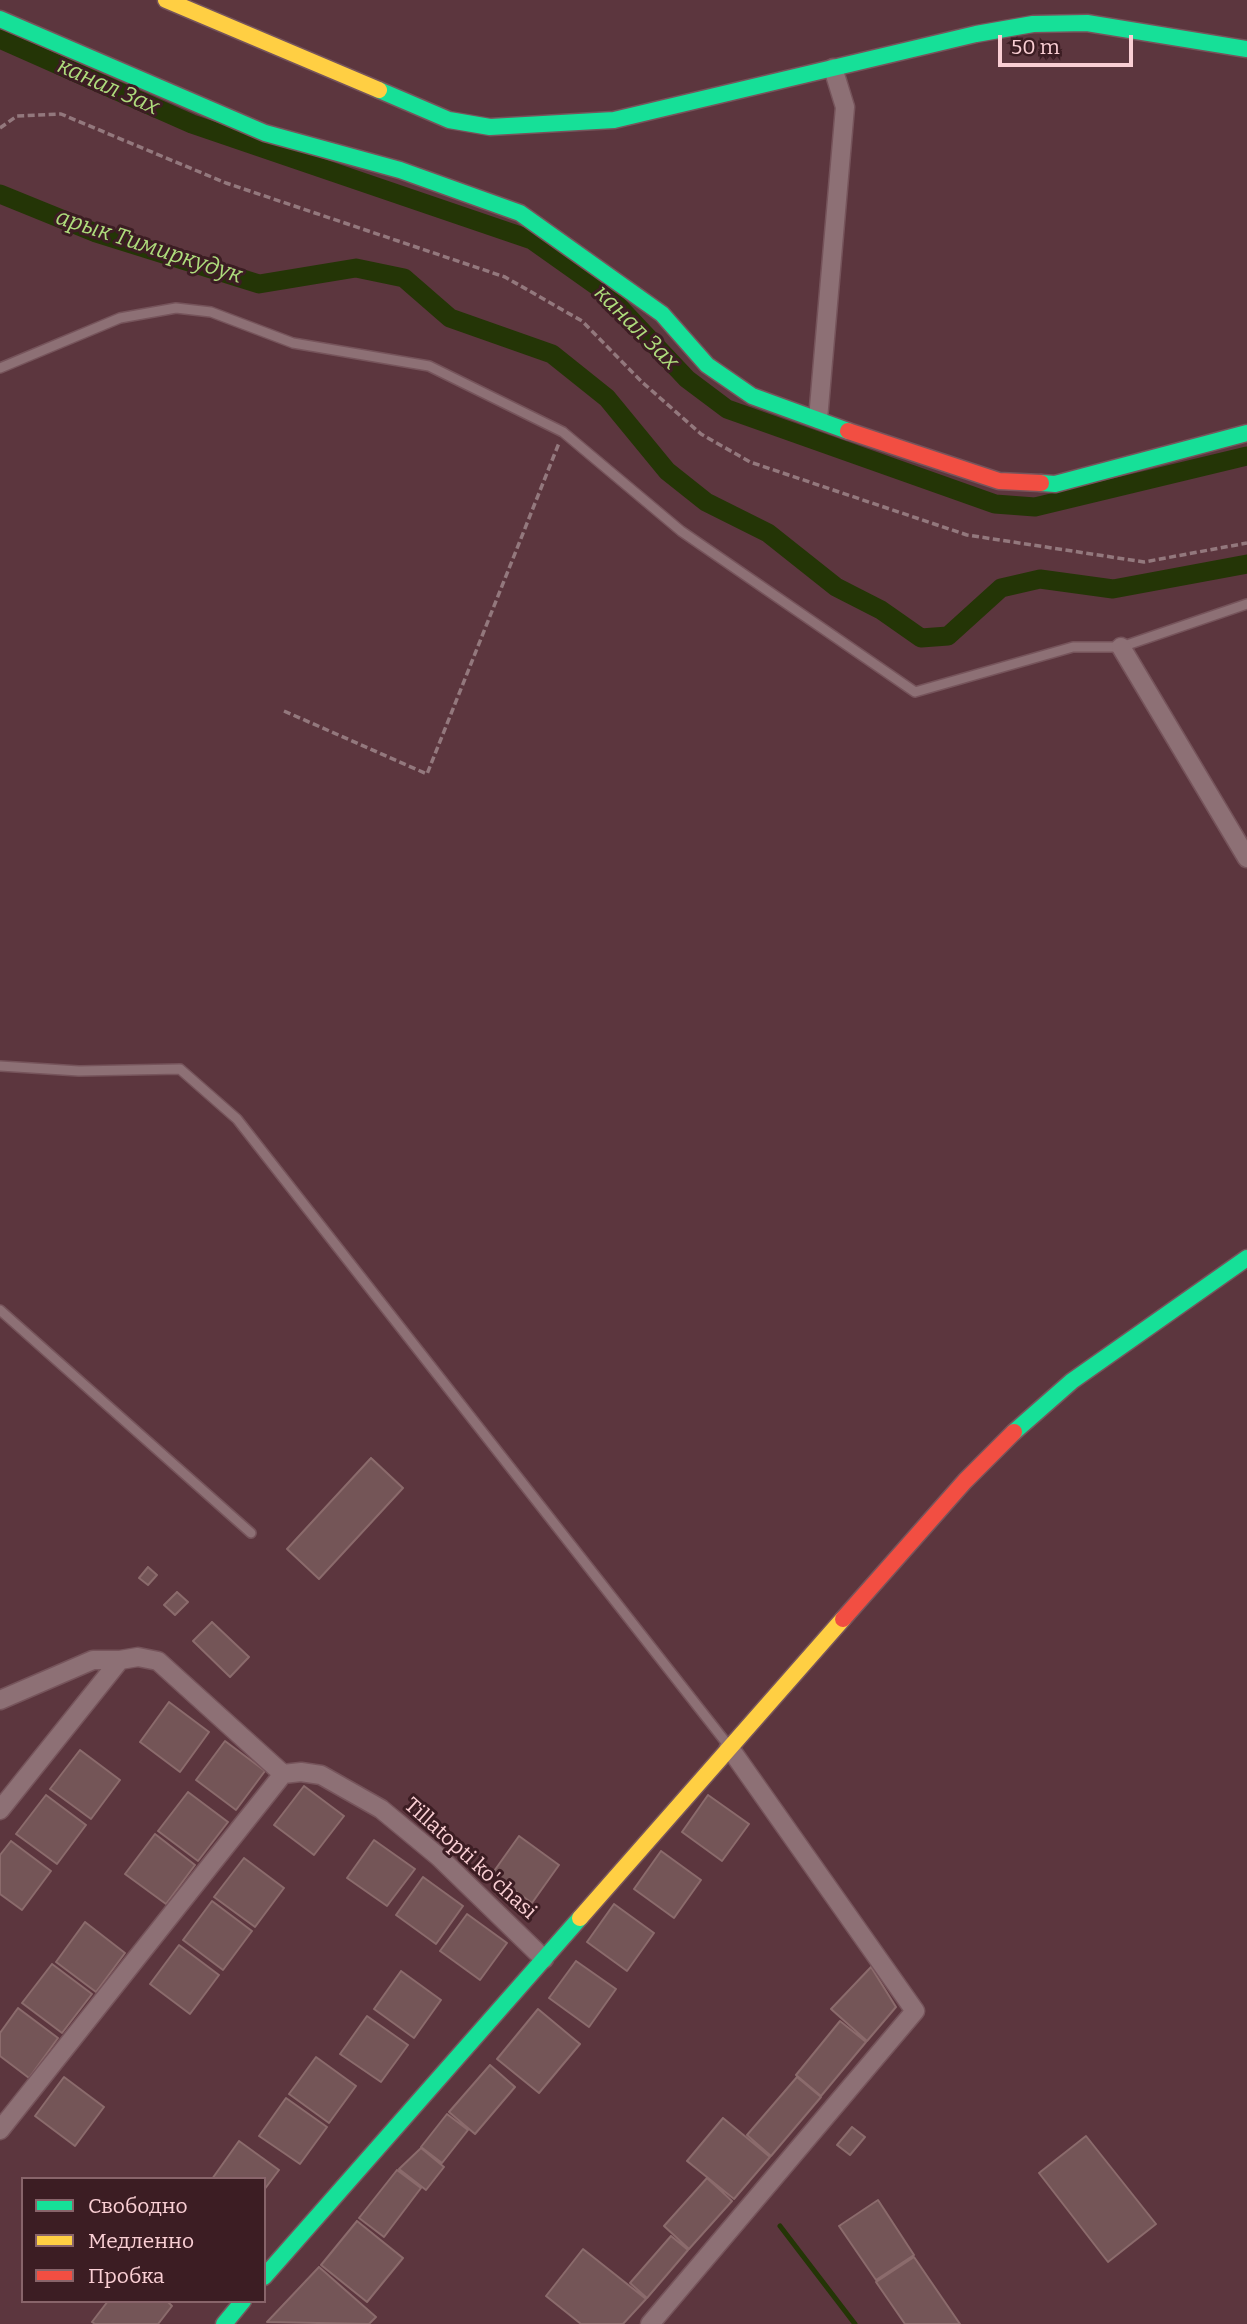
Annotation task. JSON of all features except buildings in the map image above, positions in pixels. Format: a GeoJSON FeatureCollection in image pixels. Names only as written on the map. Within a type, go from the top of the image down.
{"type":"FeatureCollection","features":[{"type":"Feature","properties":{"kind":"main road"},"geometry":{"type":"LineString","coordinates":[[166,0],[449,120],[489,127],[614,120],[976,33],[1033,24],[1087,23],[1247,49]]}},
{"type":"Feature","properties":{"kind":"main road"},"geometry":{"type":"LineString","coordinates":[[0,19],[265,133],[400,170],[520,214],[662,314],[707,365],[752,396],[999,481],[1055,484],[1247,433]]}},
{"type":"Feature","properties":{"kind":"main road"},"geometry":{"type":"LineString","coordinates":[[266,2275],[929,1521],[1024,1422],[1072,1381],[1247,1258]]}},
{"type":"Feature","properties":{"kind":"main road"},"geometry":{"type":"LineString","coordinates":[[224,2324],[241,2303]]}},
{"type":"Feature","properties":{"kind":"street"},"geometry":{"type":"LineString","coordinates":[[818,419],[845,107],[833,68]]}},
{"type":"Feature","properties":{"kind":"street"},"geometry":{"type":"LineString","coordinates":[[1121,648],[1247,858]]}},
{"type":"Feature","properties":{"kind":"street"},"geometry":{"type":"LineString","coordinates":[[0,1700],[93,1660],[138,1657],[158,1661],[283,1774],[0,2130]]}},
{"type":"Feature","properties":{"kind":"street"},"geometry":{"type":"LineString","coordinates":[[0,1810],[120,1660]]}},
{"type":"Feature","properties":{"kind":"street"},"geometry":{"type":"LineString","coordinates":[[650,2324],[915,2011],[729,1747]]}},
{"type":"Feature","properties":{"kind":"street","name":"Tillatopti ko'chasi"},"geometry":{"type":"LineString","coordinates":[[283,1774],[301,1772],[321,1775],[381,1809],[439,1857],[544,1959]]}},
{"type":"Feature","properties":{"kind":"lane"},"geometry":{"type":"LineString","coordinates":[[0,368],[120,318],[176,308],[211,312],[293,343],[429,366],[563,432],[681,531],[915,692],[1073,647],[1121,648],[1247,604]]}},
{"type":"Feature","properties":{"kind":"lane"},"geometry":{"type":"LineString","coordinates":[[0,1066],[79,1071],[180,1069],[237,1119],[729,1747]]}},
{"type":"Feature","properties":{"kind":"lane"},"geometry":{"type":"LineString","coordinates":[[0,1310],[251,1533]]}},
{"type":"Feature","properties":{"kind":"path"},"geometry":{"type":"LineString","coordinates":[[0,128],[18,116],[61,114],[226,183],[505,277],[582,321],[642,382],[701,434],[750,462],[967,535],[1144,562],[1247,543]]}},
{"type":"Feature","properties":{"kind":"path"},"geometry":{"type":"LineString","coordinates":[[284,711],[427,774],[563,432]]}},
{"type":"Feature","properties":{"kind":"waterway","name":"канал Зах"},"geometry":{"type":"LineString","coordinates":[[0,39],[192,124],[532,240],[604,291],[687,379],[727,409],[995,504],[1035,507],[1247,456]]}},
{"type":"Feature","properties":{"kind":"waterway","name":"арык Тимиркудук"},"geometry":{"type":"LineString","coordinates":[[0,194],[96,233],[259,284],[356,268],[404,278],[450,318],[552,354],[607,398],[667,471],[706,502],[768,533],[836,587],[881,610],[921,638],[948,636],[1001,588],[1040,579],[1113,589],[1247,564]]}},
{"type":"Feature","properties":{"kind":"waterway"},"geometry":{"type":"LineString","coordinates":[[780,2226],[855,2324]]}},
{"type":"Feature","properties":{"kind":"traffic: fast"},"geometry":{"type":"LineString","coordinates":[[0,19],[265,133],[400,170],[520,213],[662,314],[707,365],[752,396],[848,431]]}},
{"type":"Feature","properties":{"kind":"traffic: fast"},"geometry":{"type":"LineString","coordinates":[[379,90],[449,120],[490,127],[614,120],[976,34],[1033,24],[1087,23],[1247,49]]}},
{"type":"Feature","properties":{"kind":"traffic: fast"},"geometry":{"type":"LineString","coordinates":[[1041,483],[1055,484],[1247,433]]}},
{"type":"Feature","properties":{"kind":"traffic: fast"},"geometry":{"type":"LineString","coordinates":[[1014,1432],[1072,1381],[1247,1258]]}},
{"type":"Feature","properties":{"kind":"traffic: fast"},"geometry":{"type":"LineString","coordinates":[[266,2275],[580,1918]]}},
{"type":"Feature","properties":{"kind":"traffic: fast"},"geometry":{"type":"LineString","coordinates":[[224,2324],[241,2303]]}},
{"type":"Feature","properties":{"kind":"traffic: slow"},"geometry":{"type":"LineString","coordinates":[[166,0],[379,90]]}},
{"type":"Feature","properties":{"kind":"traffic: slow"},"geometry":{"type":"LineString","coordinates":[[580,1918],[843,1619]]}},
{"type":"Feature","properties":{"kind":"traffic: jam"},"geometry":{"type":"LineString","coordinates":[[848,431],[999,481],[1041,483]]}},
{"type":"Feature","properties":{"kind":"traffic: jam"},"geometry":{"type":"LineString","coordinates":[[843,1619],[965,1481],[1014,1432]]}}]}
